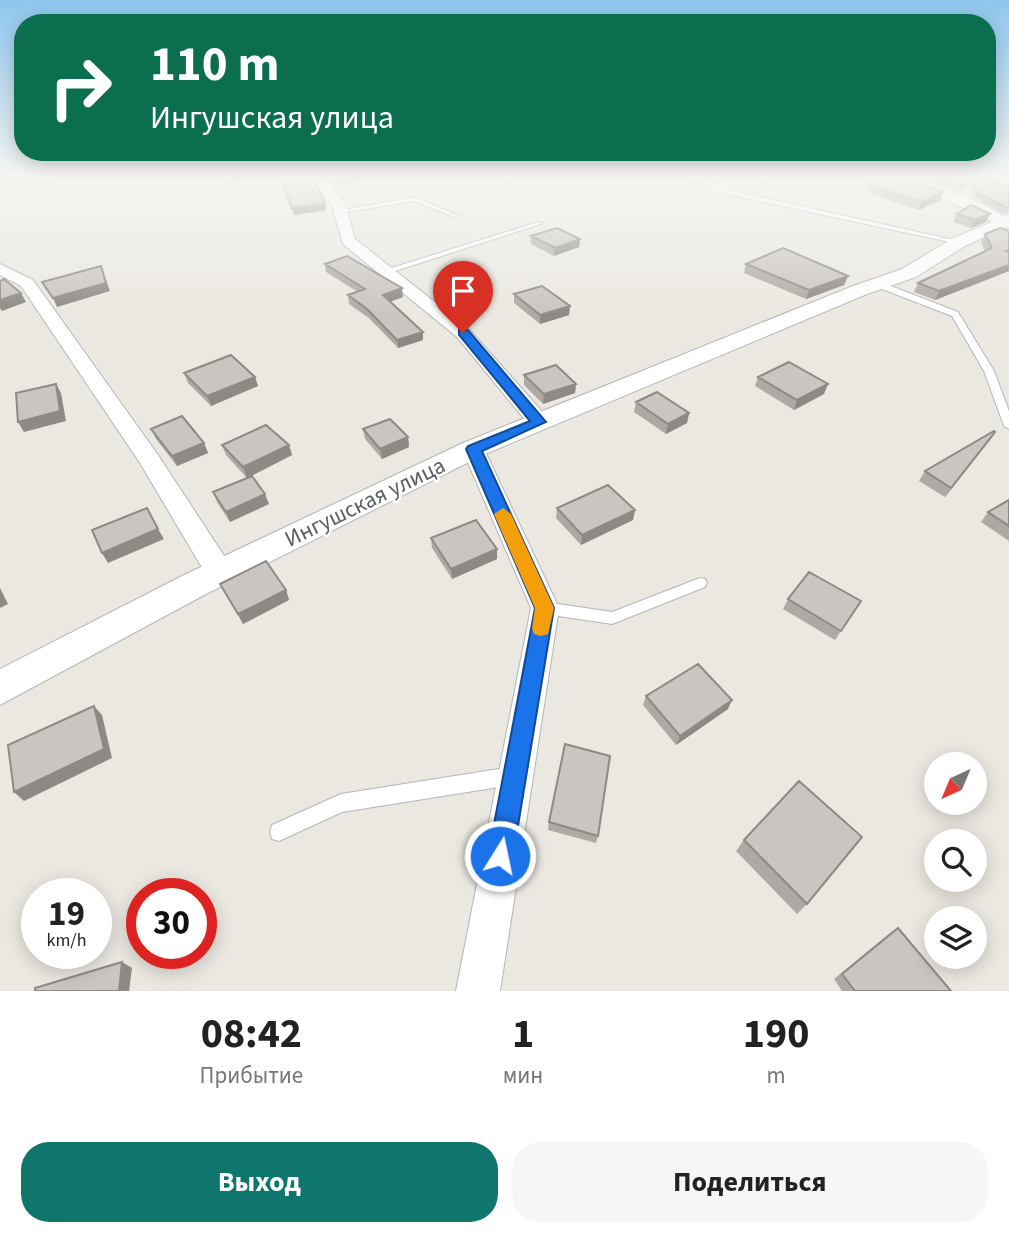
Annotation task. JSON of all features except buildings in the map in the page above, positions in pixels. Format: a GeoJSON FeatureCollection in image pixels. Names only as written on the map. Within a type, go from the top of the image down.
{"type":"FeatureCollection","features":[{"type":"Feature","properties":{"kind":"street"},"geometry":{"type":"LineString","coordinates":[[343,222],[348,241],[463,333],[539,422]]}},
{"type":"Feature","properties":{"kind":"street","name":"Ингушская улица"},"geometry":{"type":"LineString","coordinates":[[0,688],[220,573],[473,449],[860,290],[909,273],[959,242],[1002,222]]}},
{"type":"Feature","properties":{"kind":"street"},"geometry":{"type":"LineString","coordinates":[[0,268],[27,284],[150,460],[220,573]]}},
{"type":"Feature","properties":{"kind":"street"},"geometry":{"type":"LineString","coordinates":[[473,449],[545,608],[478,991]]}},
{"type":"Feature","properties":{"kind":"lane"},"geometry":{"type":"LineString","coordinates":[[867,222],[959,242]]}},
{"type":"Feature","properties":{"kind":"lane"},"geometry":{"type":"LineString","coordinates":[[386,271],[540,223]]}},
{"type":"Feature","properties":{"kind":"lane"},"geometry":{"type":"LineString","coordinates":[[880,285],[955,314],[989,371],[1009,426]]}},
{"type":"Feature","properties":{"kind":"lane"},"geometry":{"type":"LineString","coordinates":[[545,608],[612,618],[700,583]]}},
{"type":"Feature","properties":{"kind":"lane"},"geometry":{"type":"LineString","coordinates":[[279,832],[341,803],[514,776]]}},
{"type":"Feature","properties":{"kind":"slow traffic"},"geometry":{"type":"LineString","coordinates":[[503,514],[545,608],[541,628]]}},
{"type":"Feature","properties":{"kind":"route"},"geometry":{"type":"LineString","coordinates":[[463,333],[539,422],[473,449],[545,608],[500,856]]}}]}
